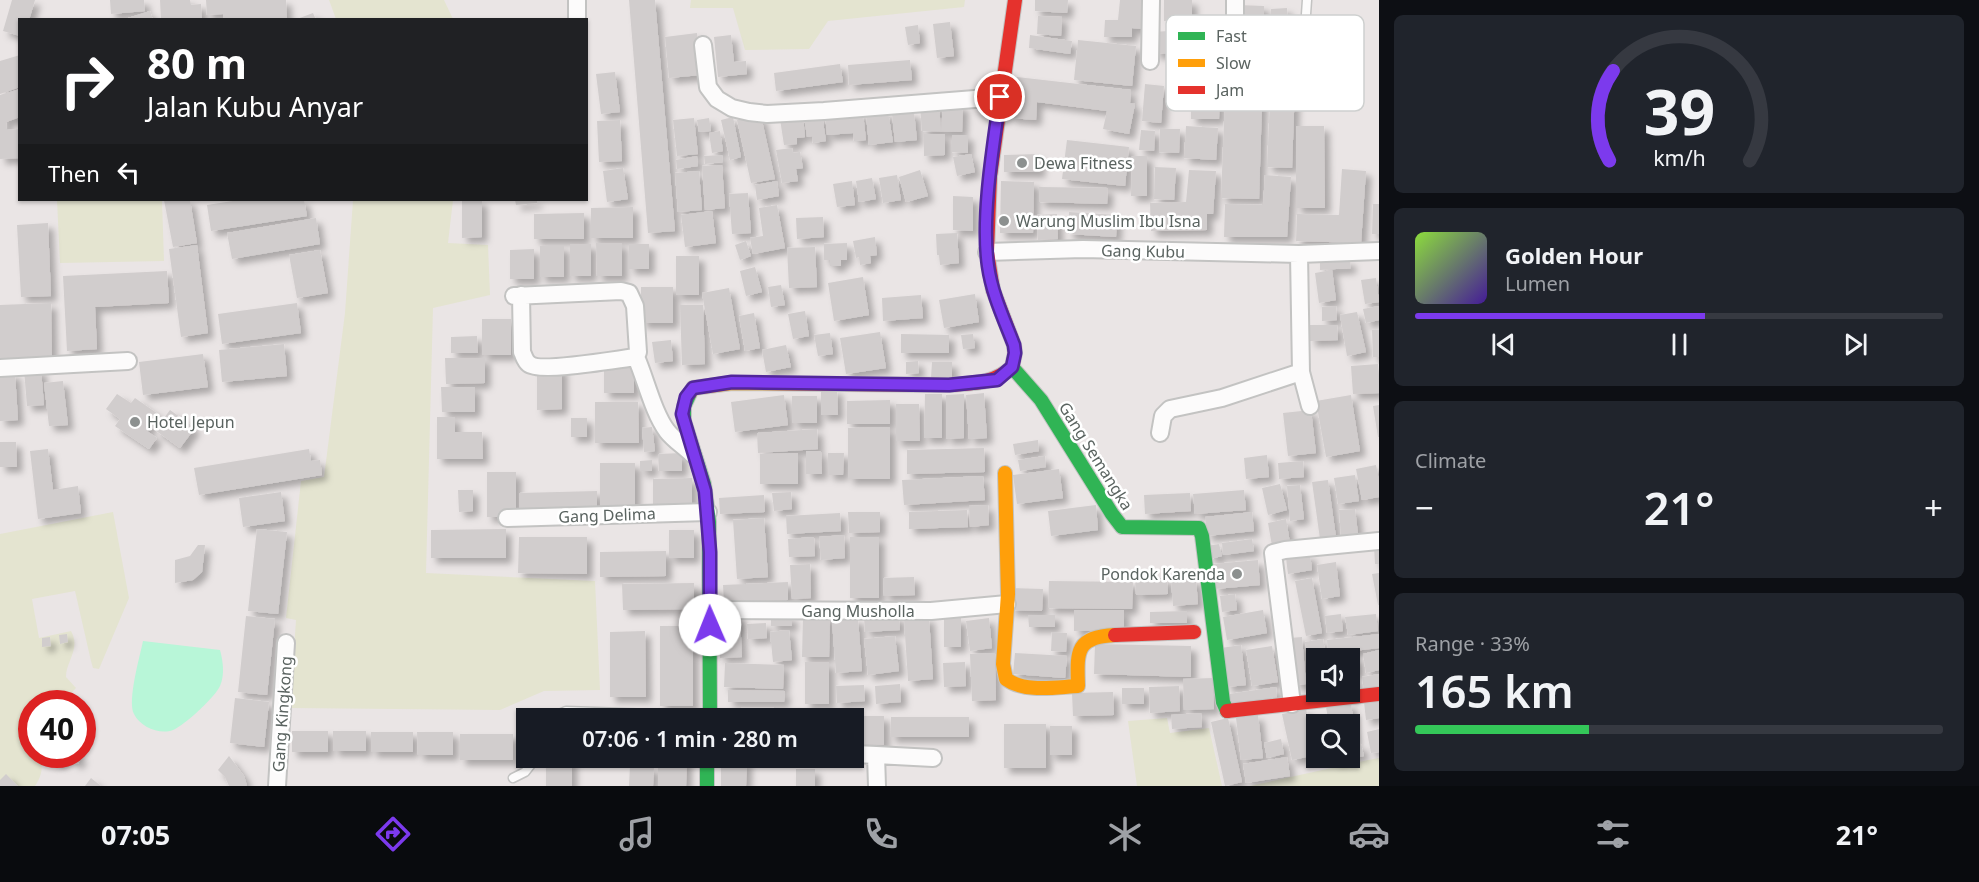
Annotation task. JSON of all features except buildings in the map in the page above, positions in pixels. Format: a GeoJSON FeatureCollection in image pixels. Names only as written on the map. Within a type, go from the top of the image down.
{"type":"FeatureCollection","features":[{"type":"Feature","properties":{"kind":"street"},"geometry":{"type":"LineString","coordinates":[[577,0],[578,18]]}},
{"type":"Feature","properties":{"kind":"street"},"geometry":{"type":"LineString","coordinates":[[710,708],[712,669],[708,512],[705,491],[682,414],[686,397],[693,388],[732,382],[960,384],[997,380],[1012,367],[1014,345],[993,290],[987,252],[990,176],[1015,0]]}},
{"type":"Feature","properties":{"kind":"street"},"geometry":{"type":"LineString","coordinates":[[1150,61],[1151,0]]}},
{"type":"Feature","properties":{"kind":"street"},"geometry":{"type":"LineString","coordinates":[[703,45],[708,87],[717,99],[732,108],[749,112],[761,114],[824,111],[1000,97]]}},
{"type":"Feature","properties":{"kind":"street","name":"Gang Kubu"},"geometry":{"type":"LineString","coordinates":[[987,252],[1083,249],[1299,254],[1379,251]]}},
{"type":"Feature","properties":{"kind":"street"},"geometry":{"type":"LineString","coordinates":[[1299,254],[1301,372],[1310,406]]}},
{"type":"Feature","properties":{"kind":"street"},"geometry":{"type":"LineString","coordinates":[[636,357],[569,365],[540,367],[530,365],[522,352],[518,295],[544,296],[621,291],[629,293],[635,306],[638,352],[636,357],[659,416],[667,430],[696,458]]}},
{"type":"Feature","properties":{"kind":"street"},"geometry":{"type":"LineString","coordinates":[[0,368],[128,361]]}},
{"type":"Feature","properties":{"kind":"street","name":"Gang Semangka"},"geometry":{"type":"LineString","coordinates":[[1012,367],[1041,399],[1122,527],[1199,528],[1226,710],[1232,712],[1292,704]]}},
{"type":"Feature","properties":{"kind":"street"},"geometry":{"type":"LineString","coordinates":[[1160,433],[1163,416],[1170,409],[1222,398],[1301,372]]}},
{"type":"Feature","properties":{"kind":"street"},"geometry":{"type":"LineString","coordinates":[[1005,473],[1007,604],[1003,672],[1008,682],[1015,685],[1078,686],[1078,649],[1081,643],[1098,636],[1194,632]]}},
{"type":"Feature","properties":{"kind":"street","name":"Gang Delima"},"geometry":{"type":"LineString","coordinates":[[507,518],[708,512]]}},
{"type":"Feature","properties":{"kind":"street"},"geometry":{"type":"LineString","coordinates":[[1379,541],[1273,553],[1292,704],[1379,694]]}},
{"type":"Feature","properties":{"kind":"street","name":"Gang Musholla"},"geometry":{"type":"LineString","coordinates":[[710,610],[932,611],[1007,604]]}},
{"type":"Feature","properties":{"kind":"street","name":"Gang Kingkong"},"geometry":{"type":"LineString","coordinates":[[277,786],[286,643]]}},
{"type":"Feature","properties":{"kind":"street"},"geometry":{"type":"LineString","coordinates":[[864,754],[933,758]]}},
{"type":"Feature","properties":{"kind":"street"},"geometry":{"type":"LineString","coordinates":[[876,755],[877,786]]}},
{"type":"Feature","properties":{"kind":"street"},"geometry":{"type":"LineString","coordinates":[[707,768],[707,786]]}},
{"type":"Feature","properties":{"kind":"lane"},"geometry":{"type":"LineString","coordinates":[[1306,15],[1307,0]]}},
{"type":"Feature","properties":{"kind":"lane"},"geometry":{"type":"LineString","coordinates":[[513,778],[528,768]]}},
{"type":"Feature","properties":{"kind":"shaded area"},"geometry":{"type":"Polygon","coordinates":[[[329,0],[444,0],[453,18],[336,18],[329,0]]]}},
{"type":"Feature","properties":{"kind":"shaded area"},"geometry":{"type":"Polygon","coordinates":[[[691,0],[965,0],[964,7],[828,21],[809,49],[745,50],[733,8],[690,8],[691,0]]]}},
{"type":"Feature","properties":{"kind":"shaded area"},"geometry":{"type":"Polygon","coordinates":[[[57,201],[162,201],[164,261],[60,263],[57,201]]]}},
{"type":"Feature","properties":{"kind":"shaded area"},"geometry":{"type":"Polygon","coordinates":[[[353,201],[453,201],[448,243],[488,245],[490,295],[433,308],[426,573],[595,581],[600,690],[544,691],[500,710],[290,708],[296,620],[286,618],[301,481],[324,477],[345,313],[353,201]]]}},
{"type":"Feature","properties":{"kind":"shaded area"},"geometry":{"type":"Polygon","coordinates":[[[113,512],[129,598],[99,669],[93,668],[75,591],[32,599],[39,638],[71,631],[74,637],[74,649],[66,677],[76,688],[74,690],[18,690],[18,768],[41,768],[35,786],[0,786],[0,534],[113,512]]]}},
{"type":"Feature","properties":{"kind":"shaded area"},"geometry":{"type":"Polygon","coordinates":[[[143,641],[220,650],[223,677],[220,686],[213,697],[173,730],[151,729],[141,723],[134,714],[133,689],[143,641]]]}},
{"type":"Feature","properties":{"kind":"shaded area"},"geometry":{"type":"Polygon","coordinates":[[[1167,718],[1170,733],[1209,728],[1222,786],[1137,786],[1128,721],[1167,718]]]}},
{"type":"Feature","properties":{"kind":"shaded area"},"geometry":{"type":"Polygon","coordinates":[[[1379,758],[1379,786],[1250,786],[1332,768],[1360,768],[1360,762],[1379,758]]]}},
{"type":"Feature","properties":{"kind":"traffic: fast"},"geometry":{"type":"LineString","coordinates":[[1012,367],[1041,400],[1122,527],[1199,528],[1202,536],[1223,702],[1227,711]]}},
{"type":"Feature","properties":{"kind":"traffic: fast"},"geometry":{"type":"LineString","coordinates":[[690,393],[684,406],[684,421],[704,484],[709,522],[710,708]]}},
{"type":"Feature","properties":{"kind":"traffic: fast"},"geometry":{"type":"LineString","coordinates":[[707,768],[707,786]]}},
{"type":"Feature","properties":{"kind":"traffic: slow"},"geometry":{"type":"LineString","coordinates":[[690,393],[693,388],[732,383],[949,385]]}},
{"type":"Feature","properties":{"kind":"traffic: slow"},"geometry":{"type":"LineString","coordinates":[[1005,473],[1008,594],[1003,664],[1006,679],[1031,688],[1078,686],[1081,648],[1092,639],[1115,635]]}},
{"type":"Feature","properties":{"kind":"traffic: jam"},"geometry":{"type":"LineString","coordinates":[[949,385],[983,382],[998,377],[1012,367],[1015,353],[993,290],[987,252],[990,176],[1015,0]]}},
{"type":"Feature","properties":{"kind":"traffic: jam"},"geometry":{"type":"LineString","coordinates":[[1115,635],[1194,632]]}},
{"type":"Feature","properties":{"kind":"traffic: jam"},"geometry":{"type":"LineString","coordinates":[[1227,711],[1379,694]]}},
{"type":"Feature","properties":{"kind":"place","name":"Dewa Fitness"},"geometry":{"type":"Point","coordinates":[1022,163]}},
{"type":"Feature","properties":{"kind":"place","name":"Warung Muslim Ibu Isna"},"geometry":{"type":"Point","coordinates":[1004,221]}},
{"type":"Feature","properties":{"kind":"place","name":"Hotel Jepun"},"geometry":{"type":"Point","coordinates":[135,422]}},
{"type":"Feature","properties":{"kind":"place","name":"Pondok Karenda"},"geometry":{"type":"Point","coordinates":[1237,574]}},
{"type":"Feature","properties":{"kind":"route"},"geometry":{"type":"LineString","coordinates":[[710,625],[708,512],[705,491],[682,414],[686,397],[693,388],[732,382],[949,385],[997,380],[1012,367],[1014,345],[993,290],[987,252],[990,176],[1000,97]]}}]}
